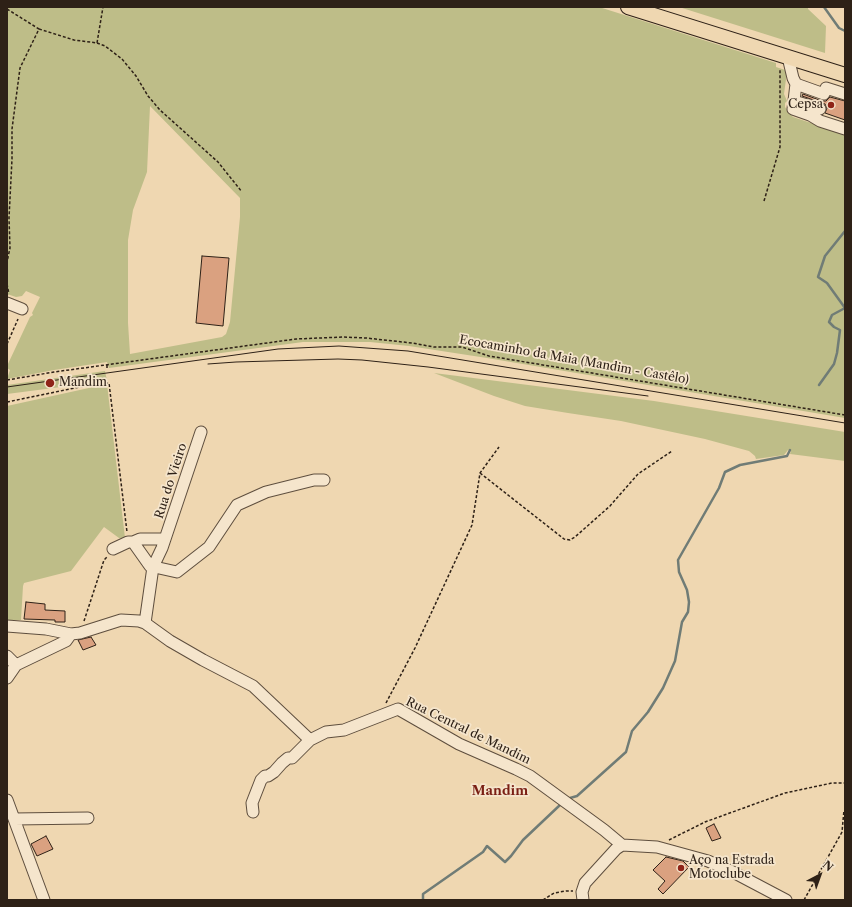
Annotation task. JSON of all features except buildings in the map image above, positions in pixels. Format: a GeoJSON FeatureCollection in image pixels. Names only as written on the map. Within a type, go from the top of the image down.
{"type":"FeatureCollection","features":[{"type":"Feature","properties":{"kind":"main road"},"geometry":{"type":"LineString","coordinates":[[628,7],[845,75]]}},
{"type":"Feature","properties":{"kind":"street"},"geometry":{"type":"LineString","coordinates":[[785,56],[793,78],[795,92],[793,109],[810,115],[821,106],[826,88],[845,94]]}},
{"type":"Feature","properties":{"kind":"street"},"geometry":{"type":"LineString","coordinates":[[795,92],[821,106],[829,125],[844,127]]}},
{"type":"Feature","properties":{"kind":"street"},"geometry":{"type":"LineString","coordinates":[[7,302],[21,312]]}},
{"type":"Feature","properties":{"kind":"street","name":"Rua do Vieiro"},"geometry":{"type":"LineString","coordinates":[[145,623],[153,567],[165,539],[201,432]]}},
{"type":"Feature","properties":{"kind":"street"},"geometry":{"type":"LineString","coordinates":[[133,542],[150,566],[177,572],[209,547],[237,505],[266,492],[314,480],[324,480]]}},
{"type":"Feature","properties":{"kind":"street"},"geometry":{"type":"LineString","coordinates":[[113,549],[128,542],[133,542],[140,539],[165,539]]}},
{"type":"Feature","properties":{"kind":"street"},"geometry":{"type":"LineString","coordinates":[[7,678],[16,665],[66,641],[76,633],[121,620],[139,621],[145,623],[170,641],[253,686],[310,740],[292,758],[288,758],[268,776],[265,776],[261,780],[252,803],[253,812]]}},
{"type":"Feature","properties":{"kind":"street"},"geometry":{"type":"LineString","coordinates":[[7,626],[76,633]]}},
{"type":"Feature","properties":{"kind":"street"},"geometry":{"type":"LineString","coordinates":[[7,656],[16,665]]}},
{"type":"Feature","properties":{"kind":"street","name":"Rua Central de Mandim"},"geometry":{"type":"LineString","coordinates":[[310,740],[326,732],[344,730],[367,720],[386,715],[398,709],[459,744],[521,771],[598,825],[622,845]]}},
{"type":"Feature","properties":{"kind":"street"},"geometry":{"type":"LineString","coordinates":[[7,800],[44,900]]}},
{"type":"Feature","properties":{"kind":"street"},"geometry":{"type":"LineString","coordinates":[[14,819],[88,818]]}},
{"type":"Feature","properties":{"kind":"street"},"geometry":{"type":"LineString","coordinates":[[582,896],[585,883],[616,849],[622,845],[657,847],[708,861],[731,871],[786,900]]}},
{"type":"Feature","properties":{"kind":"path"},"geometry":{"type":"LineString","coordinates":[[97,43],[103,7]]}},
{"type":"Feature","properties":{"kind":"path"},"geometry":{"type":"LineString","coordinates":[[7,9],[39,29],[74,40],[97,43],[106,46],[122,59],[136,76],[148,96],[160,110],[218,162],[242,192]]}},
{"type":"Feature","properties":{"kind":"path"},"geometry":{"type":"LineString","coordinates":[[7,262],[10,248],[9,218],[12,129],[20,68],[39,29]]}},
{"type":"Feature","properties":{"kind":"path"},"geometry":{"type":"LineString","coordinates":[[764,201],[780,147],[781,115],[779,73],[785,56]]}},
{"type":"Feature","properties":{"kind":"path"},"geometry":{"type":"LineString","coordinates":[[7,284],[10,293],[7,295]]}},
{"type":"Feature","properties":{"kind":"path"},"geometry":{"type":"LineString","coordinates":[[7,344],[21,312]]}},
{"type":"Feature","properties":{"kind":"path","name":"Ecocaminho da Maia (Mandim - Castêlo)"},"geometry":{"type":"LineString","coordinates":[[7,380],[107,364],[296,339],[343,337],[412,343],[434,347],[462,347],[490,356],[845,415]]}},
{"type":"Feature","properties":{"kind":"path"},"geometry":{"type":"LineString","coordinates":[[107,364],[107,370]]}},
{"type":"Feature","properties":{"kind":"path"},"geometry":{"type":"LineString","coordinates":[[7,402],[109,382],[128,534],[133,542]]}},
{"type":"Feature","properties":{"kind":"path"},"geometry":{"type":"LineString","coordinates":[[386,715],[386,702],[414,648],[472,525],[480,473],[499,447]]}},
{"type":"Feature","properties":{"kind":"path"},"geometry":{"type":"LineString","coordinates":[[480,473],[564,539],[570,540],[610,506],[638,474],[672,451]]}},
{"type":"Feature","properties":{"kind":"path"},"geometry":{"type":"LineString","coordinates":[[76,633],[104,560],[113,549]]}},
{"type":"Feature","properties":{"kind":"path"},"geometry":{"type":"LineString","coordinates":[[657,847],[705,822],[785,793],[845,783]]}},
{"type":"Feature","properties":{"kind":"path"},"geometry":{"type":"LineString","coordinates":[[804,900],[842,832],[844,810]]}},
{"type":"Feature","properties":{"kind":"path"},"geometry":{"type":"LineString","coordinates":[[543,900],[554,893],[566,891],[582,896]]}},
{"type":"Feature","properties":{"kind":"shaded area"},"geometry":{"type":"Polygon","coordinates":[[[7,7],[599,7],[776,63],[776,67],[787,72],[784,94],[787,101],[785,103],[785,107],[789,113],[793,117],[845,133],[845,418],[487,358],[409,346],[370,342],[303,342],[109,368],[107,362],[7,379],[10,370],[7,366],[30,317],[33,315],[32,313],[40,297],[26,291],[22,296],[16,297],[7,294],[7,7]],[[150,106],[147,172],[133,210],[128,240],[128,323],[130,354],[222,337],[226,334],[230,322],[240,217],[240,198],[150,106]]]}},
{"type":"Feature","properties":{"kind":"shaded area"},"geometry":{"type":"Polygon","coordinates":[[[679,7],[808,7],[808,9],[826,26],[825,53],[679,7]]]}},
{"type":"Feature","properties":{"kind":"shaded area"},"geometry":{"type":"Polygon","coordinates":[[[105,371],[107,381],[7,394],[7,385],[105,371]]]}},
{"type":"Feature","properties":{"kind":"shaded area"},"geometry":{"type":"Polygon","coordinates":[[[434,373],[654,401],[845,432],[845,461],[790,454],[791,451],[788,450],[784,455],[756,459],[755,456],[749,451],[705,439],[621,421],[525,406],[434,373]]]}},
{"type":"Feature","properties":{"kind":"shaded area"},"geometry":{"type":"Polygon","coordinates":[[[107,384],[125,538],[119,538],[104,527],[71,571],[24,583],[21,620],[7,620],[7,406],[107,384]]]}},
{"type":"Feature","properties":{"kind":"waterway"},"geometry":{"type":"LineString","coordinates":[[824,7],[839,28],[845,31]]}},
{"type":"Feature","properties":{"kind":"waterway"},"geometry":{"type":"LineString","coordinates":[[819,385],[834,364],[837,353],[840,330],[829,322],[832,315],[845,308],[827,283],[818,277],[825,256],[845,231]]}},
{"type":"Feature","properties":{"kind":"waterway"},"geometry":{"type":"LineString","coordinates":[[570,798],[577,796],[626,752],[632,731],[648,712],[663,688],[675,661],[682,622],[688,612],[689,602],[687,590],[679,572],[678,560],[719,488],[725,472],[740,465],[787,456],[790,450]]}},
{"type":"Feature","properties":{"kind":"waterway"},"geometry":{"type":"LineString","coordinates":[[423,900],[423,894],[483,852],[487,846],[505,862],[523,840],[560,805]]}},
{"type":"Feature","properties":{"kind":"tram line"},"geometry":{"type":"LineString","coordinates":[[7,387],[278,349],[339,346],[408,351],[845,423]]}},
{"type":"Feature","properties":{"kind":"tram line"},"geometry":{"type":"LineString","coordinates":[[208,364],[338,359],[362,360],[428,367],[648,396]]}},
{"type":"Feature","properties":{"kind":"place","name":"Cepsa"},"geometry":{"type":"Point","coordinates":[831,105]}},
{"type":"Feature","properties":{"kind":"place","name":"Mandim"},"geometry":{"type":"Point","coordinates":[50,383]}},
{"type":"Feature","properties":{"kind":"place","name":"Aço na Estrada Motoclube"},"geometry":{"type":"Point","coordinates":[681,868]}},
{"type":"Feature","properties":{"kind":"district","name":"Mandim"},"geometry":{"type":"Point","coordinates":[500,791]}}]}
